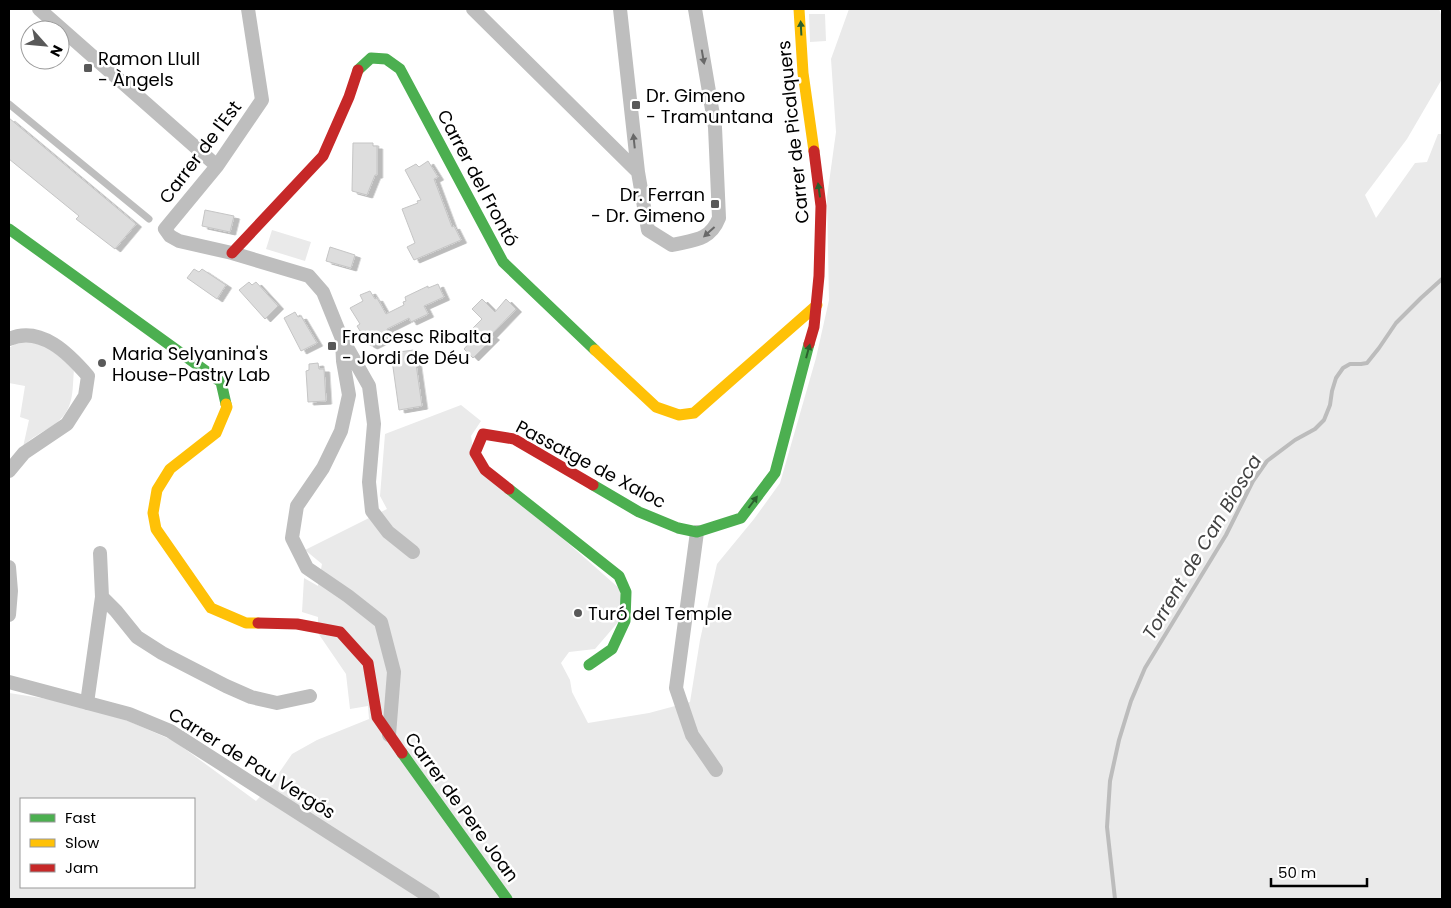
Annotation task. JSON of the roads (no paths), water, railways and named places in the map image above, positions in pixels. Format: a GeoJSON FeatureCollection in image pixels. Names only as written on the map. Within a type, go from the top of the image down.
{"type":"FeatureCollection","features":[{"type":"Feature","properties":{"kind":"street"},"geometry":{"type":"LineString","coordinates":[[39,9],[217,166]]}},
{"type":"Feature","properties":{"kind":"street","name":"Carrer de l'Est"},"geometry":{"type":"LineString","coordinates":[[232,253],[179,241],[170,236],[165,229],[217,166],[262,100],[248,9]]}},
{"type":"Feature","properties":{"kind":"street"},"geometry":{"type":"LineString","coordinates":[[473,9],[638,172]]}},
{"type":"Feature","properties":{"kind":"street"},"geometry":{"type":"LineString","coordinates":[[620,9],[638,172],[648,230],[672,245],[707,236],[719,218],[715,127],[695,9]]}},
{"type":"Feature","properties":{"kind":"street","name":"Carrer de Picalquers"},"geometry":{"type":"LineString","coordinates":[[697,532],[740,518],[775,473],[814,327],[817,305],[821,206],[803,73],[799,9]]}},
{"type":"Feature","properties":{"kind":"street","name":"Carrer del Frontó"},"geometry":{"type":"LineString","coordinates":[[232,253],[323,156],[358,70],[371,58],[386,59],[400,68],[503,262],[656,406],[679,415],[694,413],[817,305]]}},
{"type":"Feature","properties":{"kind":"street","name":"Carrer de Pere Joan"},"geometry":{"type":"LineString","coordinates":[[9,229],[221,382],[227,407],[216,433],[170,469],[157,490],[153,512],[156,529],[211,608],[246,623],[297,624],[340,632],[368,663],[377,717],[507,899]]}},
{"type":"Feature","properties":{"kind":"street"},"geometry":{"type":"LineString","coordinates":[[232,253],[309,276],[323,292],[342,339],[369,386],[374,424],[369,482],[372,511],[388,532],[413,552]]}},
{"type":"Feature","properties":{"kind":"street"},"geometry":{"type":"LineString","coordinates":[[9,339],[18,335],[28,335],[51,342],[71,356],[88,376],[85,396],[67,424],[24,453],[9,470]]}},
{"type":"Feature","properties":{"kind":"street"},"geometry":{"type":"LineString","coordinates":[[342,339],[343,361],[349,395],[341,431],[323,468],[297,506],[292,538],[307,568],[348,596],[381,622],[394,672],[389,735]]}},
{"type":"Feature","properties":{"kind":"street","name":"Passatge de Xaloc"},"geometry":{"type":"LineString","coordinates":[[589,665],[612,649],[625,621],[626,592],[619,576],[485,470],[475,453],[483,434],[514,439],[639,512],[678,528],[697,532]]}},
{"type":"Feature","properties":{"kind":"street"},"geometry":{"type":"LineString","coordinates":[[697,532],[676,688],[692,735],[716,770]]}},
{"type":"Feature","properties":{"kind":"street"},"geometry":{"type":"LineString","coordinates":[[87,703],[102,597],[100,553]]}},
{"type":"Feature","properties":{"kind":"street"},"geometry":{"type":"LineString","coordinates":[[9,567],[11,591],[9,615]]}},
{"type":"Feature","properties":{"kind":"street"},"geometry":{"type":"LineString","coordinates":[[102,597],[137,637],[162,653],[226,686],[251,697],[277,703],[310,696]]}},
{"type":"Feature","properties":{"kind":"street","name":"Carrer de Pau Vergós"},"geometry":{"type":"LineString","coordinates":[[9,682],[130,714],[170,731],[433,899]]}},
{"type":"Feature","properties":{"kind":"lane"},"geometry":{"type":"LineString","coordinates":[[9,104],[149,219]]}},
{"type":"Feature","properties":{"kind":"waterway","name":"Torrent de Can Biosca"},"geometry":{"type":"LineString","coordinates":[[1115,899],[1107,827],[1110,781],[1119,740],[1131,701],[1145,668],[1226,535],[1253,481],[1267,461],[1295,440],[1315,429],[1324,420],[1330,405],[1336,378],[1343,368],[1350,364],[1367,363],[1396,323],[1442,279]]}},
{"type":"Feature","properties":{"kind":"place","name":"Ramon Llull - Àngels"},"geometry":{"type":"Point","coordinates":[88,68]}},
{"type":"Feature","properties":{"kind":"place","name":"Dr. Gimeno - Tramuntana"},"geometry":{"type":"Point","coordinates":[636,105]}},
{"type":"Feature","properties":{"kind":"place","name":"Dr. Ferran - Dr. Gimeno"},"geometry":{"type":"Point","coordinates":[715,204]}},
{"type":"Feature","properties":{"kind":"place","name":"Francesc Ribalta - Jordi de Déu"},"geometry":{"type":"Point","coordinates":[332,346]}},
{"type":"Feature","properties":{"kind":"place","name":"Maria Selyanina's House-Pastry Lab"},"geometry":{"type":"Point","coordinates":[102,363]}},
{"type":"Feature","properties":{"kind":"place","name":"Turó del Temple"},"geometry":{"type":"Point","coordinates":[578,613]}}]}
